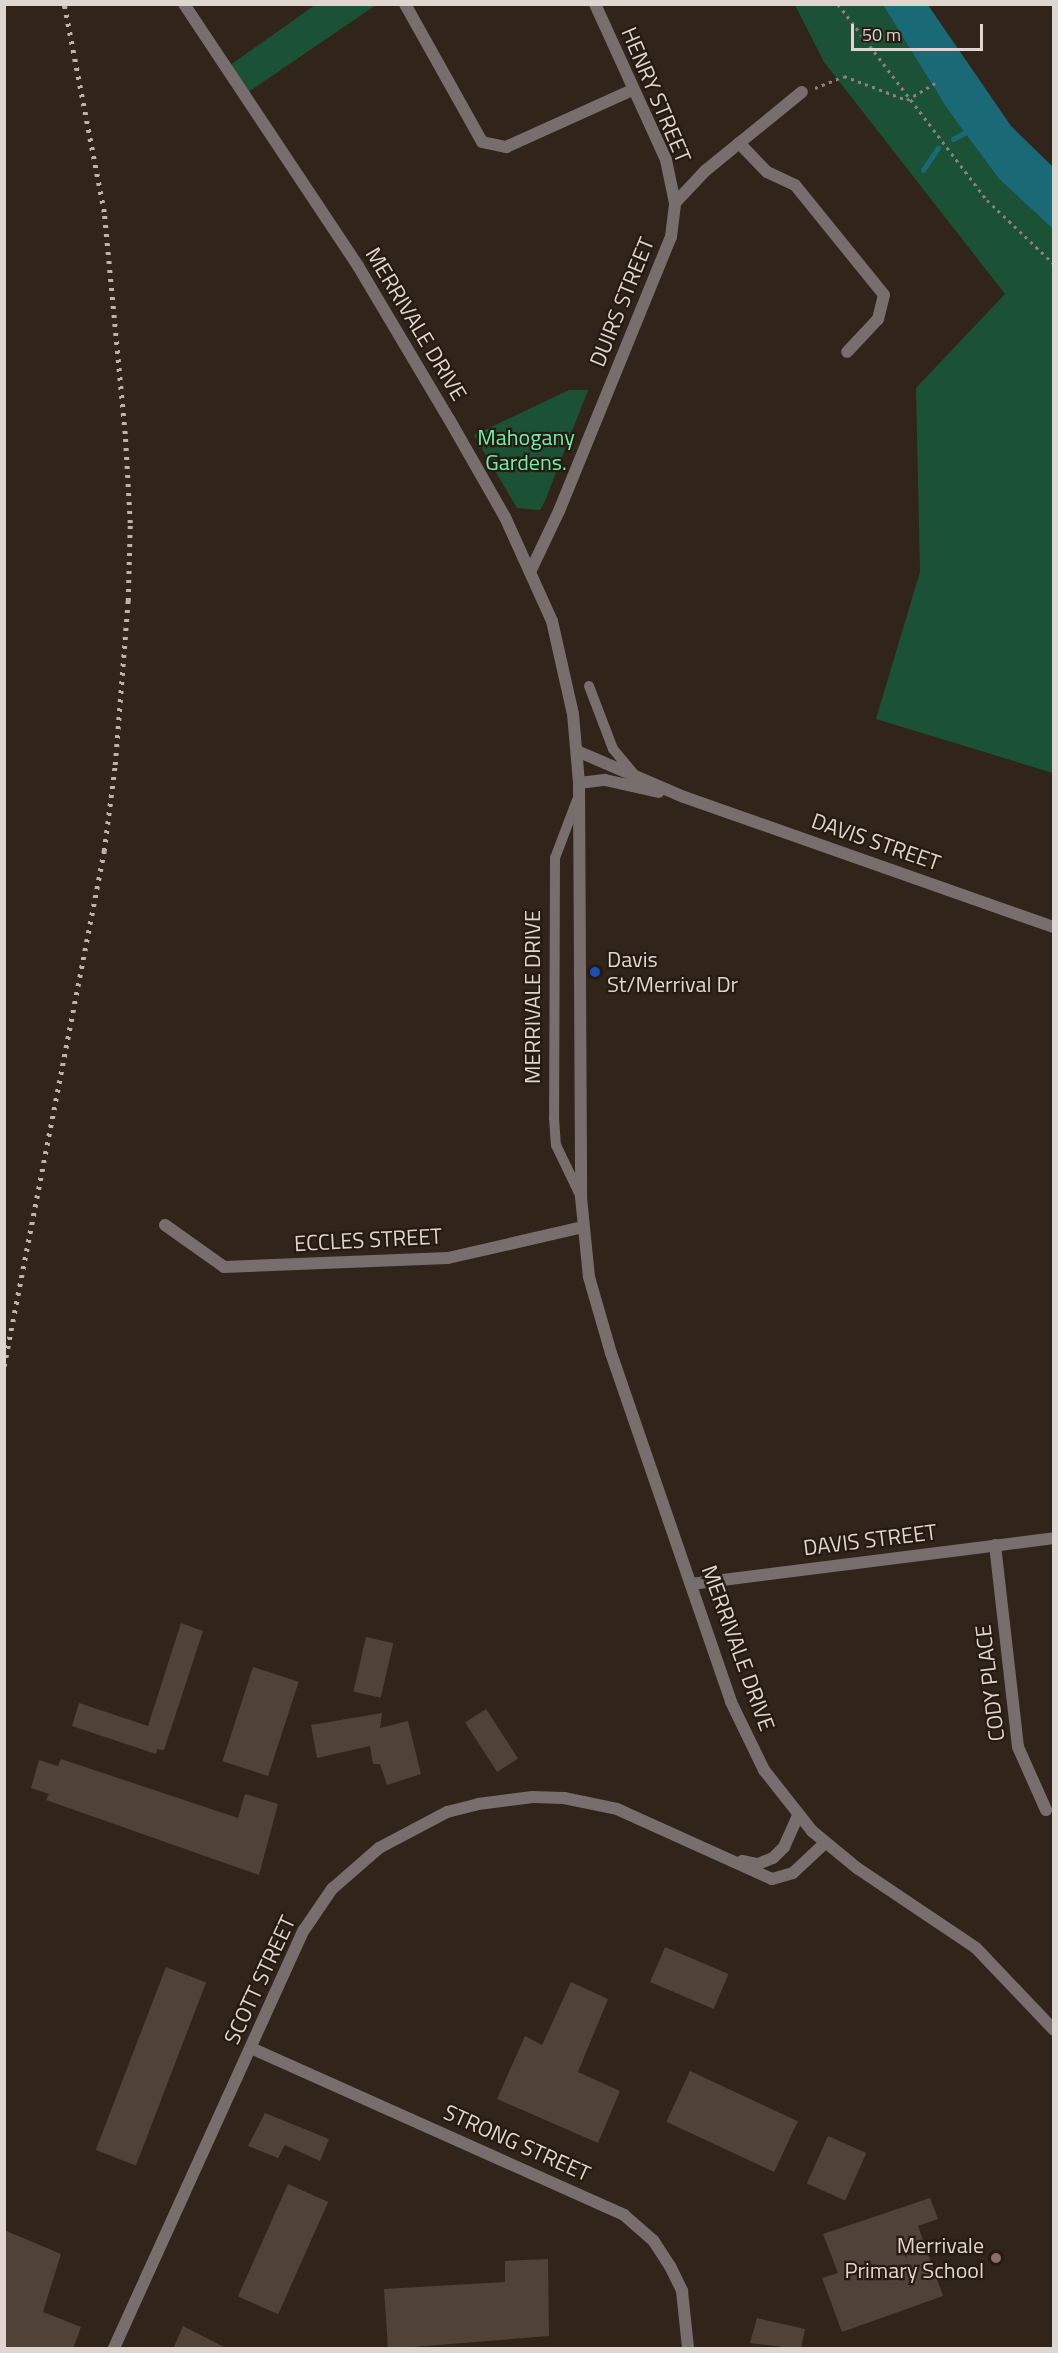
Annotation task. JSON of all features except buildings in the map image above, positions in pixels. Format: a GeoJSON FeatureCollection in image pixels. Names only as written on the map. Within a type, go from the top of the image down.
{"type":"FeatureCollection","features":[{"type":"Feature","properties":{"kind":"street","name":"MERRIVALE DRIVE"},"geometry":{"type":"LineString","coordinates":[[184,4],[358,266],[455,429],[531,570],[564,661],[577,751],[579,789],[583,1227],[600,1318],[731,1702],[764,1770],[798,1816],[825,1843],[976,1948],[1053,2030]]}},
{"type":"Feature","properties":{"kind":"street"},"geometry":{"type":"LineString","coordinates":[[405,4],[482,142],[506,147],[632,90]]}},
{"type":"Feature","properties":{"kind":"street","name":"HENRY STREET"},"geometry":{"type":"LineString","coordinates":[[595,4],[632,90],[666,160],[675,203]]}},
{"type":"Feature","properties":{"kind":"street"},"geometry":{"type":"LineString","coordinates":[[675,203],[705,171],[802,92]]}},
{"type":"Feature","properties":{"kind":"street"},"geometry":{"type":"LineString","coordinates":[[739,143],[766,172],[795,185],[884,295],[878,319],[847,352]]}},
{"type":"Feature","properties":{"kind":"street","name":"DUIRS STREET"},"geometry":{"type":"LineString","coordinates":[[531,570],[559,511],[671,237],[675,203]]}},
{"type":"Feature","properties":{"kind":"street","name":"DAVIS STREET"},"geometry":{"type":"LineString","coordinates":[[577,751],[684,797],[1053,927]]}},
{"type":"Feature","properties":{"kind":"street","name":"DAVIS STREET"},"geometry":{"type":"LineString","coordinates":[[579,789],[605,780],[684,797]]}},
{"type":"Feature","properties":{"kind":"street","name":"ECCLES STREET"},"geometry":{"type":"LineString","coordinates":[[165,1225],[224,1267],[448,1258],[583,1227]]}},
{"type":"Feature","properties":{"kind":"street","name":"DAVIS STREET"},"geometry":{"type":"LineString","coordinates":[[691,1584],[1053,1538]]}},
{"type":"Feature","properties":{"kind":"street","name":"CODY PLACE"},"geometry":{"type":"LineString","coordinates":[[994,1545],[1018,1747],[1046,1810]]}},
{"type":"Feature","properties":{"kind":"street","name":"SCOTT STREET"},"geometry":{"type":"LineString","coordinates":[[114,2349],[251,2048],[288,1959],[332,1889],[379,1848],[447,1812],[478,1804],[533,1797],[591,1802],[637,1817],[721,1854],[759,1875],[782,1878],[807,1862],[825,1843]]}},
{"type":"Feature","properties":{"kind":"street","name":"SCOTT STREET"},"geometry":{"type":"LineString","coordinates":[[721,1854],[749,1863],[769,1861],[784,1847],[798,1816]]}},
{"type":"Feature","properties":{"kind":"street","name":"STRONG STREET"},"geometry":{"type":"LineString","coordinates":[[251,2048],[624,2215],[653,2240],[670,2266],[682,2291],[688,2349]]}},
{"type":"Feature","properties":{"kind":"lane"},"geometry":{"type":"LineString","coordinates":[[589,686],[613,749],[639,778]]}},
{"type":"Feature","properties":{"kind":"lane","name":"MERRIVALE DRIVE"},"geometry":{"type":"LineString","coordinates":[[579,789],[555,858],[554,1118],[556,1146],[581,1197]]}},
{"type":"Feature","properties":{"kind":"path"},"geometry":{"type":"LineString","coordinates":[[838,4],[907,100],[987,200],[1053,264]]}},
{"type":"Feature","properties":{"kind":"path"},"geometry":{"type":"LineString","coordinates":[[802,92],[844,76],[907,100]]}},
{"type":"Feature","properties":{"kind":"path"},"geometry":{"type":"LineString","coordinates":[[907,100],[935,83]]}},
{"type":"Feature","properties":{"kind":"green space"},"geometry":{"type":"Polygon","coordinates":[[[315,5],[376,5],[244,95],[226,68],[315,5]]]}},
{"type":"Feature","properties":{"kind":"green space"},"geometry":{"type":"Polygon","coordinates":[[[795,5],[883,5],[946,107],[999,179],[1053,229],[1053,773],[876,719],[920,572],[916,388],[1005,294],[824,62],[795,5]]]}},
{"type":"Feature","properties":{"kind":"green space","name":"Mahogany Gardens."},"geometry":{"type":"Polygon","coordinates":[[[569,390],[588,390],[545,501],[540,510],[517,508],[474,435],[569,390]]]}},
{"type":"Feature","properties":{"kind":"water"},"geometry":{"type":"Polygon","coordinates":[[[883,5],[928,5],[1011,126],[1053,167],[1053,229],[999,179],[946,107],[883,5]]]}},
{"type":"Feature","properties":{"kind":"waterway"},"geometry":{"type":"LineString","coordinates":[[953,139],[970,130]]}},
{"type":"Feature","properties":{"kind":"waterway"},"geometry":{"type":"LineString","coordinates":[[923,170],[938,148]]}},
{"type":"Feature","properties":{"kind":"railway"},"geometry":{"type":"LineString","coordinates":[[4,1366],[104,851],[115,765],[128,601],[130,523],[125,434],[104,212],[64,4]]}},
{"type":"Feature","properties":{"kind":"place","name":"Davis St/Merrival Dr"},"geometry":{"type":"Point","coordinates":[595,972]}},
{"type":"Feature","properties":{"kind":"place","name":"Merrivale Primary School"},"geometry":{"type":"Point","coordinates":[996,2258]}}]}
